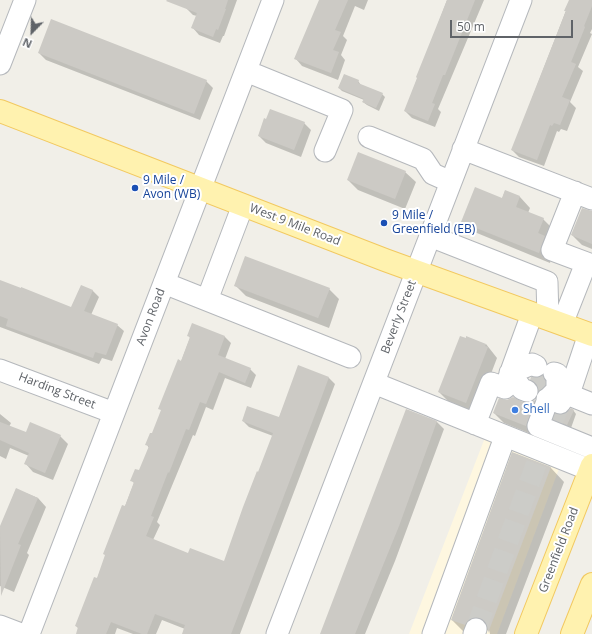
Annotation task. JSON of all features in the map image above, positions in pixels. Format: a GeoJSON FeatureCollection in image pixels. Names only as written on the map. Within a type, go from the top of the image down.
{"type":"FeatureCollection","features":[{"type":"Feature","properties":{"kind":"main road","name":"West 9 Mile Road"},"geometry":{"type":"LineString","coordinates":[[0,111],[416,272],[590,334]]}},
{"type":"Feature","properties":{"kind":"main road","name":"Greenfield Road"},"geometry":{"type":"LineString","coordinates":[[533,629],[591,468]]}},
{"type":"Feature","properties":{"kind":"main road"},"geometry":{"type":"LineString","coordinates":[[572,634],[592,584]]}},
{"type":"Feature","properties":{"kind":"street"},"geometry":{"type":"LineString","coordinates":[[0,64],[25,0]]}},
{"type":"Feature","properties":{"kind":"street","name":"Avon Road"},"geometry":{"type":"LineString","coordinates":[[29,634],[273,0]]}},
{"type":"Feature","properties":{"kind":"street","name":"Beverly Street"},"geometry":{"type":"LineString","coordinates":[[277,634],[521,0]]}},
{"type":"Feature","properties":{"kind":"street"},"geometry":{"type":"LineString","coordinates":[[246,71],[342,110],[325,152]]}},
{"type":"Feature","properties":{"kind":"street"},"geometry":{"type":"LineString","coordinates":[[369,137],[422,159],[433,174],[451,182]]}},
{"type":"Feature","properties":{"kind":"street"},"geometry":{"type":"LineString","coordinates":[[463,149],[584,196],[552,250],[589,264],[547,319],[510,373],[505,388],[491,383],[475,424]]}},
{"type":"Feature","properties":{"kind":"street"},"geometry":{"type":"LineString","coordinates":[[207,300],[243,205]]}},
{"type":"Feature","properties":{"kind":"street"},"geometry":{"type":"LineString","coordinates":[[430,236],[547,282],[547,319]]}},
{"type":"Feature","properties":{"kind":"street"},"geometry":{"type":"LineString","coordinates":[[164,283],[350,357]]}},
{"type":"Feature","properties":{"kind":"street"},"geometry":{"type":"LineString","coordinates":[[551,397],[590,334]]}},
{"type":"Feature","properties":{"kind":"street"},"geometry":{"type":"LineString","coordinates":[[510,373],[532,364],[551,397],[592,448]]}},
{"type":"Feature","properties":{"kind":"street","name":"Harding Street"},"geometry":{"type":"LineString","coordinates":[[0,370],[114,413]]}},
{"type":"Feature","properties":{"kind":"street"},"geometry":{"type":"LineString","coordinates":[[374,383],[505,437],[539,456],[591,468]]}},
{"type":"Feature","properties":{"kind":"street"},"geometry":{"type":"LineString","coordinates":[[551,397],[592,404]]}},
{"type":"Feature","properties":{"kind":"street"},"geometry":{"type":"LineString","coordinates":[[433,634],[505,437]]}},
{"type":"Feature","properties":{"kind":"street"},"geometry":{"type":"LineString","coordinates":[[0,626],[21,634]]}},
{"type":"Feature","properties":{"kind":"shaded area"},"geometry":{"type":"Polygon","coordinates":[[[486,435],[560,466],[497,634],[409,634],[486,435]]]}},
{"type":"Feature","properties":{"kind":"building"},"geometry":{"type":"Polygon","coordinates":[[[228,0],[218,30],[216,29],[213,37],[191,28],[197,13],[166,1],[228,0]]]}},
{"type":"Feature","properties":{"kind":"building"},"geometry":{"type":"Polygon","coordinates":[[[319,0],[348,0],[335,30],[341,32],[333,50],[339,52],[331,73],[294,59],[319,0]]]}},
{"type":"Feature","properties":{"kind":"building"},"geometry":{"type":"Polygon","coordinates":[[[447,0],[475,0],[445,75],[443,75],[432,103],[435,104],[428,121],[404,111],[447,0]]]}},
{"type":"Feature","properties":{"kind":"building"},"geometry":{"type":"Polygon","coordinates":[[[569,0],[592,0],[592,6],[571,62],[576,64],[562,97],[570,100],[560,125],[554,123],[552,126],[550,125],[537,160],[511,150],[569,0]]]}},
{"type":"Feature","properties":{"kind":"building"},"geometry":{"type":"Polygon","coordinates":[[[51,19],[207,80],[194,114],[38,53],[51,19]]]}},
{"type":"Feature","properties":{"kind":"building"},"geometry":{"type":"Polygon","coordinates":[[[344,74],[359,80],[358,83],[383,93],[376,108],[362,102],[364,99],[338,88],[344,74]]]}},
{"type":"Feature","properties":{"kind":"building"},"geometry":{"type":"Polygon","coordinates":[[[270,109],[305,122],[294,150],[258,136],[264,118],[266,119],[270,109]]]}},
{"type":"Feature","properties":{"kind":"building"},"geometry":{"type":"Polygon","coordinates":[[[358,152],[406,171],[395,199],[347,180],[358,152]]]}},
{"type":"Feature","properties":{"kind":"building"},"geometry":{"type":"Polygon","coordinates":[[[475,187],[502,198],[505,190],[520,196],[516,207],[544,218],[538,233],[545,236],[539,253],[461,222],[475,187]]]}},
{"type":"Feature","properties":{"kind":"building"},"geometry":{"type":"Polygon","coordinates":[[[582,208],[592,211],[592,244],[571,235],[582,208]]]}},
{"type":"Feature","properties":{"kind":"building"},"geometry":{"type":"Polygon","coordinates":[[[245,256],[330,288],[318,318],[234,286],[245,256]]]}},
{"type":"Feature","properties":{"kind":"building"},"geometry":{"type":"Polygon","coordinates":[[[0,280],[71,307],[81,285],[93,290],[84,311],[118,324],[106,355],[95,352],[93,358],[6,326],[8,319],[0,316],[0,280]]]}},
{"type":"Feature","properties":{"kind":"building"},"geometry":{"type":"Polygon","coordinates":[[[192,323],[225,336],[218,355],[251,368],[245,383],[219,372],[206,404],[200,402],[189,430],[186,429],[169,473],[168,472],[151,516],[154,517],[146,536],[188,553],[190,548],[224,561],[243,507],[273,433],[242,421],[247,406],[279,417],[298,365],[329,377],[316,412],[231,634],[182,634],[185,625],[155,614],[147,634],[142,634],[111,622],[106,634],[76,634],[78,627],[75,626],[94,577],[97,578],[105,555],[103,554],[122,505],[125,506],[134,482],[130,481],[135,469],[139,470],[149,446],[145,445],[150,433],[152,433],[161,410],[158,409],[178,359],[181,361],[190,337],[187,336],[192,323]]]}},
{"type":"Feature","properties":{"kind":"building"},"geometry":{"type":"Polygon","coordinates":[[[460,336],[466,338],[466,336],[486,344],[485,346],[488,347],[466,403],[438,392],[460,336]]]}},
{"type":"Feature","properties":{"kind":"building"},"geometry":{"type":"Polygon","coordinates":[[[542,376],[545,381],[545,385],[539,391],[537,384],[531,380],[532,377],[537,378],[542,376]]]}},
{"type":"Feature","properties":{"kind":"building"},"geometry":{"type":"Polygon","coordinates":[[[513,397],[529,403],[535,400],[526,426],[493,413],[499,398],[507,400],[513,397]]]}},
{"type":"Feature","properties":{"kind":"building"},"geometry":{"type":"Polygon","coordinates":[[[571,408],[574,410],[567,425],[553,419],[555,414],[565,414],[571,408]]]}},
{"type":"Feature","properties":{"kind":"building"},"geometry":{"type":"Polygon","coordinates":[[[406,409],[437,421],[399,526],[355,634],[320,634],[406,409]]]}},
{"type":"Feature","properties":{"kind":"building"},"geometry":{"type":"Polygon","coordinates":[[[0,422],[26,432],[30,422],[61,435],[45,473],[24,464],[29,453],[0,440],[0,422]]]}},
{"type":"Feature","properties":{"kind":"building"},"geometry":{"type":"Polygon","coordinates":[[[512,452],[551,467],[488,633],[486,622],[480,618],[474,617],[469,619],[465,625],[451,620],[512,452]]]}},
{"type":"Feature","properties":{"kind":"building"},"geometry":{"type":"Polygon","coordinates":[[[16,488],[38,498],[18,544],[21,545],[1,596],[0,526],[16,488]]]}},
{"type":"Feature","properties":{"kind":"tunnel"},"geometry":{"type":"LineString","coordinates":[[530,380],[549,387]]}},
{"type":"Feature","properties":{"kind":"tunnel"},"geometry":{"type":"LineString","coordinates":[[553,421],[560,403]]}},
{"type":"Feature","properties":{"kind":"tunnel"},"geometry":{"type":"LineString","coordinates":[[476,629],[537,462]]}},
{"type":"Feature","properties":{"kind":"place","name":"9 Mile / Avon (WB)"},"geometry":{"type":"Point","coordinates":[135,188]}},
{"type":"Feature","properties":{"kind":"place","name":"9 Mile / Greenfield (EB)"},"geometry":{"type":"Point","coordinates":[384,223]}},
{"type":"Feature","properties":{"kind":"place","name":"Shell"},"geometry":{"type":"Point","coordinates":[515,410]}}]}
